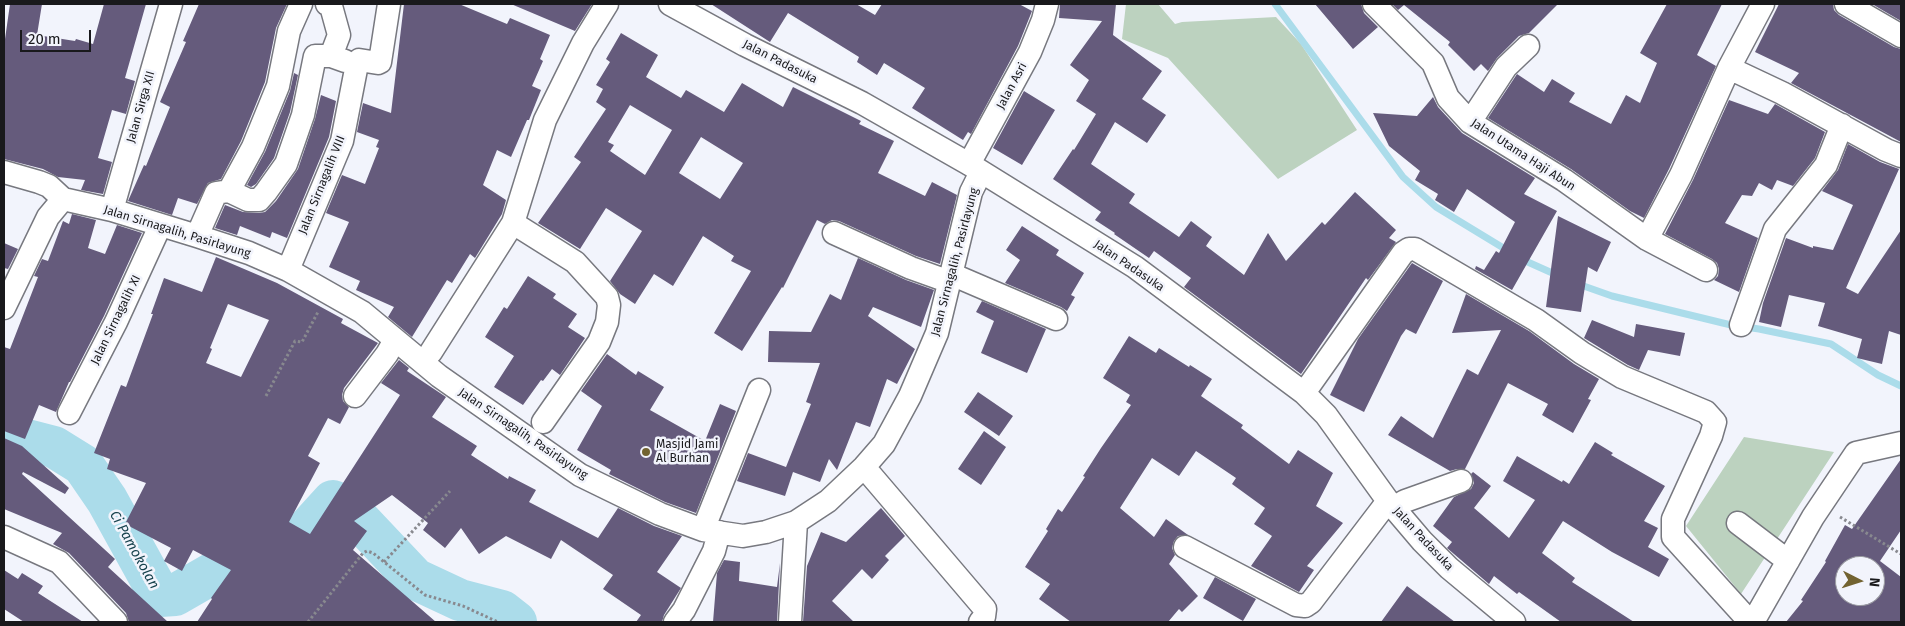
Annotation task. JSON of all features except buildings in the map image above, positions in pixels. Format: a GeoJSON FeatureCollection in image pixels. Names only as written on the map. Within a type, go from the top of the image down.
{"type":"FeatureCollection","features":[{"type":"Feature","properties":{"kind":"street","name":"Jalan Sirga XII"},"geometry":{"type":"LineString","coordinates":[[112,210],[171,4]]}},
{"type":"Feature","properties":{"kind":"street"},"geometry":{"type":"LineString","coordinates":[[229,191],[253,147],[278,86],[289,31],[301,4]]}},
{"type":"Feature","properties":{"kind":"street"},"geometry":{"type":"LineString","coordinates":[[327,4],[331,6],[339,35],[331,56]]}},
{"type":"Feature","properties":{"kind":"street"},"geometry":{"type":"LineString","coordinates":[[197,236],[216,193],[229,191],[248,200],[259,200],[286,164],[303,115],[315,56],[331,56],[357,64],[359,60],[380,62],[389,4]]}},
{"type":"Feature","properties":{"kind":"street"},"geometry":{"type":"LineString","coordinates":[[431,352],[513,223],[545,120],[583,43],[607,4]]}},
{"type":"Feature","properties":{"kind":"street","name":"Jalan Padasuka"},"geometry":{"type":"LineString","coordinates":[[670,4],[745,45],[862,103],[975,168],[1135,267],[1304,393],[1326,415],[1391,505],[1422,541],[1449,568],[1514,622]]}},
{"type":"Feature","properties":{"kind":"street","name":"Jalan Asri"},"geometry":{"type":"LineString","coordinates":[[975,168],[1030,52],[1043,20],[1046,4]]}},
{"type":"Feature","properties":{"kind":"street","name":"Jalan Utama Haji Abun"},"geometry":{"type":"LineString","coordinates":[[1374,4],[1433,63],[1448,98],[1470,122],[1564,180],[1648,239],[1706,270]]}},
{"type":"Feature","properties":{"kind":"street"},"geometry":{"type":"LineString","coordinates":[[1648,239],[1681,175],[1729,68],[1763,4]]}},
{"type":"Feature","properties":{"kind":"street"},"geometry":{"type":"LineString","coordinates":[[1846,4],[1901,36]]}},
{"type":"Feature","properties":{"kind":"street"},"geometry":{"type":"LineString","coordinates":[[1470,122],[1506,66],[1528,46]]}},
{"type":"Feature","properties":{"kind":"street","name":"Jalan Sirnagalih VIII"},"geometry":{"type":"LineString","coordinates":[[288,270],[342,141],[357,64]]}},
{"type":"Feature","properties":{"kind":"street"},"geometry":{"type":"LineString","coordinates":[[1729,68],[1901,156]]}},
{"type":"Feature","properties":{"kind":"street"},"geometry":{"type":"LineString","coordinates":[[1741,325],[1775,229],[1826,165],[1842,125]]}},
{"type":"Feature","properties":{"kind":"street","name":"Jalan Sirnagalih, Pasirlayung"},"geometry":{"type":"LineString","coordinates":[[63,200],[112,210],[197,236],[249,253],[288,270],[362,312],[439,376],[580,475],[660,514],[711,531],[743,536],[766,532],[796,522],[828,501],[864,467],[884,444],[924,367],[937,333],[975,168]]}},
{"type":"Feature","properties":{"kind":"street"},"geometry":{"type":"LineString","coordinates":[[4,172],[49,186],[63,200],[48,217],[4,308]]}},
{"type":"Feature","properties":{"kind":"street"},"geometry":{"type":"LineString","coordinates":[[513,223],[575,262],[607,297],[609,306],[607,322],[599,342],[543,422]]}},
{"type":"Feature","properties":{"kind":"street","name":"Jalan Sirnagalih XI"},"geometry":{"type":"LineString","coordinates":[[69,413],[116,322],[160,226]]}},
{"type":"Feature","properties":{"kind":"street"},"geometry":{"type":"LineString","coordinates":[[834,234],[911,268],[951,278],[1056,318]]}},
{"type":"Feature","properties":{"kind":"street"},"geometry":{"type":"LineString","coordinates":[[1304,393],[1403,253],[1415,248],[1536,320],[1582,353],[1622,377],[1706,412],[1714,422],[1711,436],[1673,519],[1673,537],[1760,619],[1788,561],[1820,505],[1856,454],[1901,443]]}},
{"type":"Feature","properties":{"kind":"street"},"geometry":{"type":"LineString","coordinates":[[355,396],[387,354],[395,340]]}},
{"type":"Feature","properties":{"kind":"street"},"geometry":{"type":"LineString","coordinates":[[675,622],[684,610],[714,551],[711,531],[760,390]]}},
{"type":"Feature","properties":{"kind":"street"},"geometry":{"type":"LineString","coordinates":[[864,467],[985,609],[984,617],[980,622]]}},
{"type":"Feature","properties":{"kind":"street"},"geometry":{"type":"LineString","coordinates":[[1185,547],[1296,605],[1305,606],[1311,602],[1391,505],[1462,481]]}},
{"type":"Feature","properties":{"kind":"street"},"geometry":{"type":"LineString","coordinates":[[790,622],[796,522]]}},
{"type":"Feature","properties":{"kind":"street"},"geometry":{"type":"LineString","coordinates":[[1738,523],[1788,561]]}},
{"type":"Feature","properties":{"kind":"street"},"geometry":{"type":"LineString","coordinates":[[4,537],[59,562],[116,622]]}},
{"type":"Feature","properties":{"kind":"path"},"geometry":{"type":"LineString","coordinates":[[266,396],[295,341],[302,342],[328,292]]}},
{"type":"Feature","properties":{"kind":"path"},"geometry":{"type":"LineString","coordinates":[[384,562],[450,491]]}},
{"type":"Feature","properties":{"kind":"path"},"geometry":{"type":"LineString","coordinates":[[1820,505],[1901,554]]}},
{"type":"Feature","properties":{"kind":"path"},"geometry":{"type":"LineString","coordinates":[[308,622],[364,553],[370,552],[426,595],[464,606],[498,622]]}},
{"type":"Feature","properties":{"kind":"green space"},"geometry":{"type":"Polygon","coordinates":[[[1126,4],[1158,4],[1175,24],[1182,22],[1276,17],[1301,44],[1357,130],[1278,179],[1168,58],[1122,39],[1126,4]]]}},
{"type":"Feature","properties":{"kind":"green space"},"geometry":{"type":"Polygon","coordinates":[[[1744,437],[1834,452],[1741,594],[1686,526],[1744,437]]]}},
{"type":"Feature","properties":{"kind":"waterway"},"geometry":{"type":"LineString","coordinates":[[1275,4],[1403,177],[1436,207],[1510,252]]}},
{"type":"Feature","properties":{"kind":"waterway"},"geometry":{"type":"LineString","coordinates":[[1521,259],[1559,276]]}},
{"type":"Feature","properties":{"kind":"waterway"},"geometry":{"type":"LineString","coordinates":[[1578,284],[1612,296],[1731,325],[1831,344],[1878,375],[1901,386]]}},
{"type":"Feature","properties":{"kind":"waterway","name":"Ci Pamokolan"},"geometry":{"type":"LineString","coordinates":[[4,434],[54,447],[83,465],[107,500],[160,596],[175,595],[222,568],[250,566],[282,557],[333,501],[347,507],[415,579],[460,600],[502,611],[516,622]]}},
{"type":"Feature","properties":{"kind":"place","name":"Masjid Jami Al Burhan"},"geometry":{"type":"Point","coordinates":[646,452]}}]}
